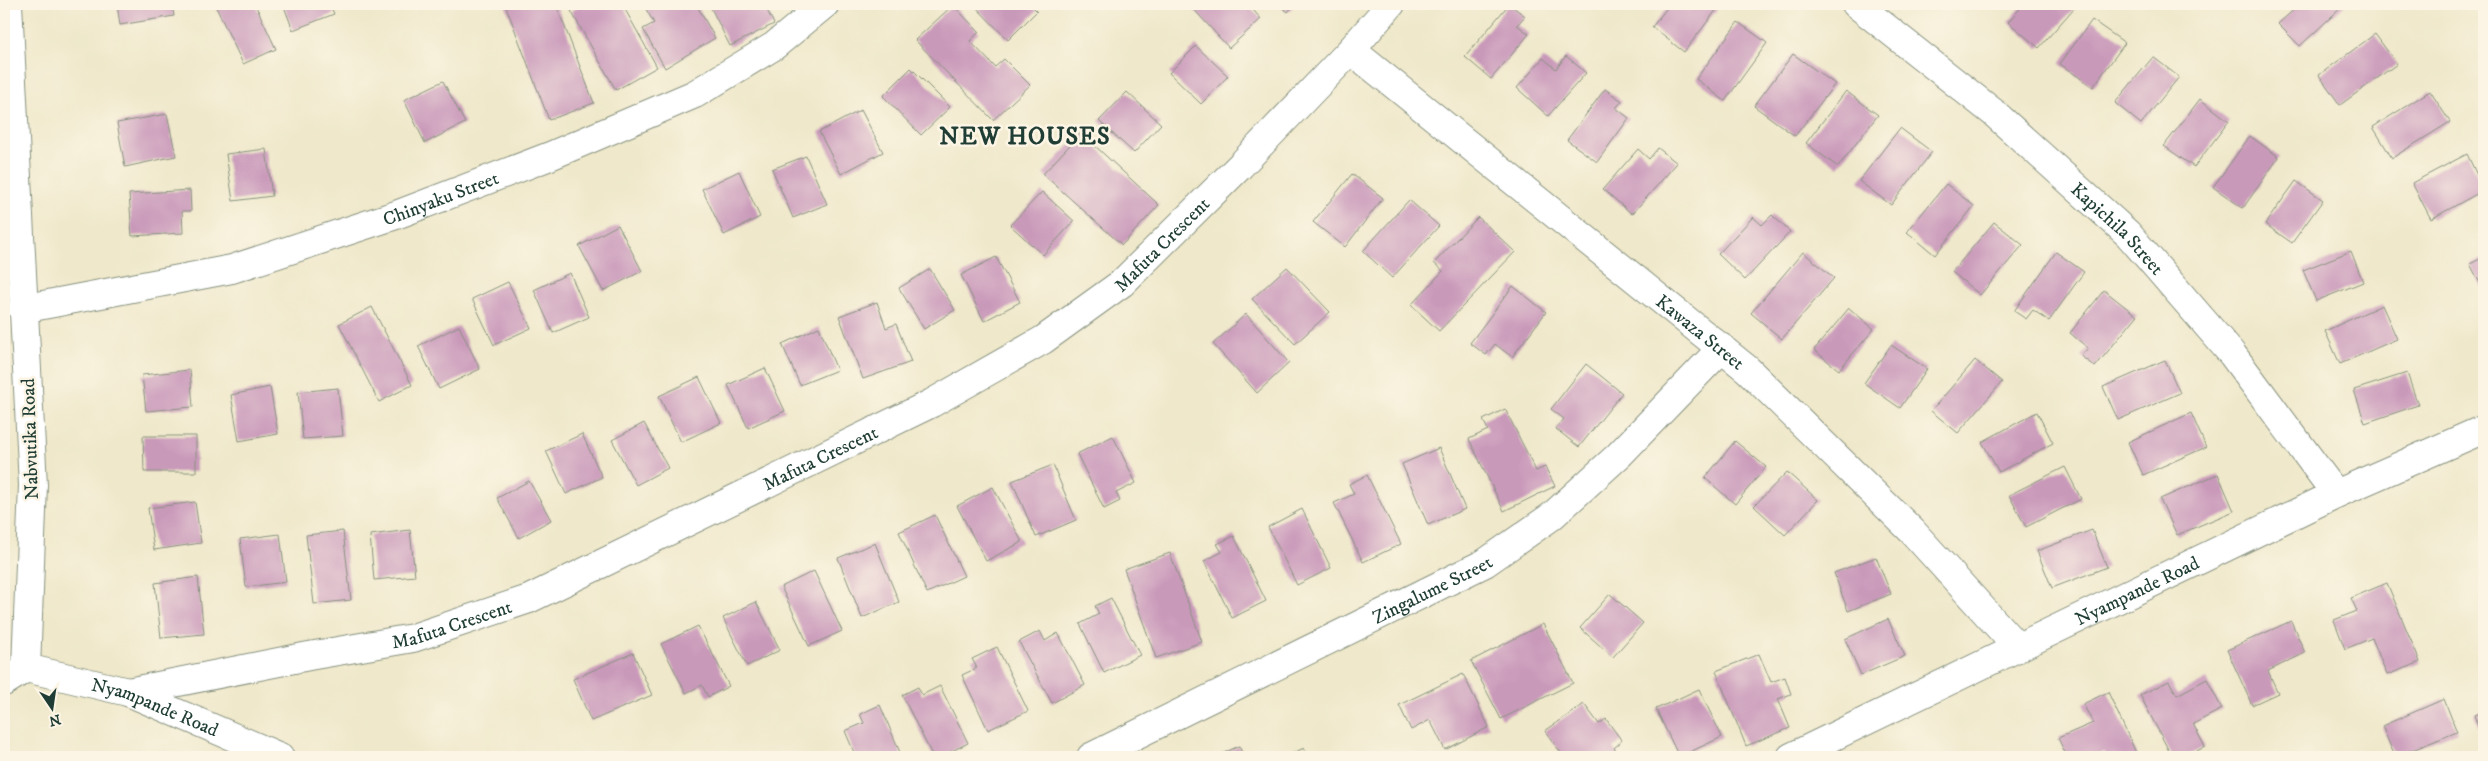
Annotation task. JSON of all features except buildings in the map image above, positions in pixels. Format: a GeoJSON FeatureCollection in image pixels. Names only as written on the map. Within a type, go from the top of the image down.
{"type":"FeatureCollection","features":[{"type":"Feature","properties":{"kind":"street","name":"Nabvutika Road"},"geometry":{"type":"LineString","coordinates":[[8,4],[22,309],[33,485],[15,675]]}},
{"type":"Feature","properties":{"kind":"street","name":"Chinyaku Street"},"geometry":{"type":"LineString","coordinates":[[22,309],[232,269],[396,215],[550,156],[695,94],[774,46],[825,4]]}},
{"type":"Feature","properties":{"kind":"street","name":"Mafuta Crescent"},"geometry":{"type":"LineString","coordinates":[[128,692],[309,656],[413,638],[529,599],[932,403],[1043,340],[1122,283],[1240,166],[1351,50],[1390,4]]}},
{"type":"Feature","properties":{"kind":"street","name":"Kapichila Street"},"geometry":{"type":"LineString","coordinates":[[1856,4],[1994,113],[2128,234],[2232,354],[2336,494]]}},
{"type":"Feature","properties":{"kind":"street","name":"Kawaza Street"},"geometry":{"type":"LineString","coordinates":[[1351,50],[1747,369],[1912,531],[2018,648]]}},
{"type":"Feature","properties":{"kind":"street","name":"Zingalume Street"},"geometry":{"type":"LineString","coordinates":[[1091,757],[1485,563],[1552,516],[1612,461],[1722,348]]}},
{"type":"Feature","properties":{"kind":"street","name":"Nyampande Road"},"geometry":{"type":"LineString","coordinates":[[1791,757],[2336,494],[2484,430]]}},
{"type":"Feature","properties":{"kind":"street","name":"Nyampande Road"},"geometry":{"type":"LineString","coordinates":[[15,675],[128,692],[280,757]]}},
{"type":"Feature","properties":{"kind":"district","name":"NEW HOUSES"},"geometry":{"type":"Point","coordinates":[1025,136]}}]}
